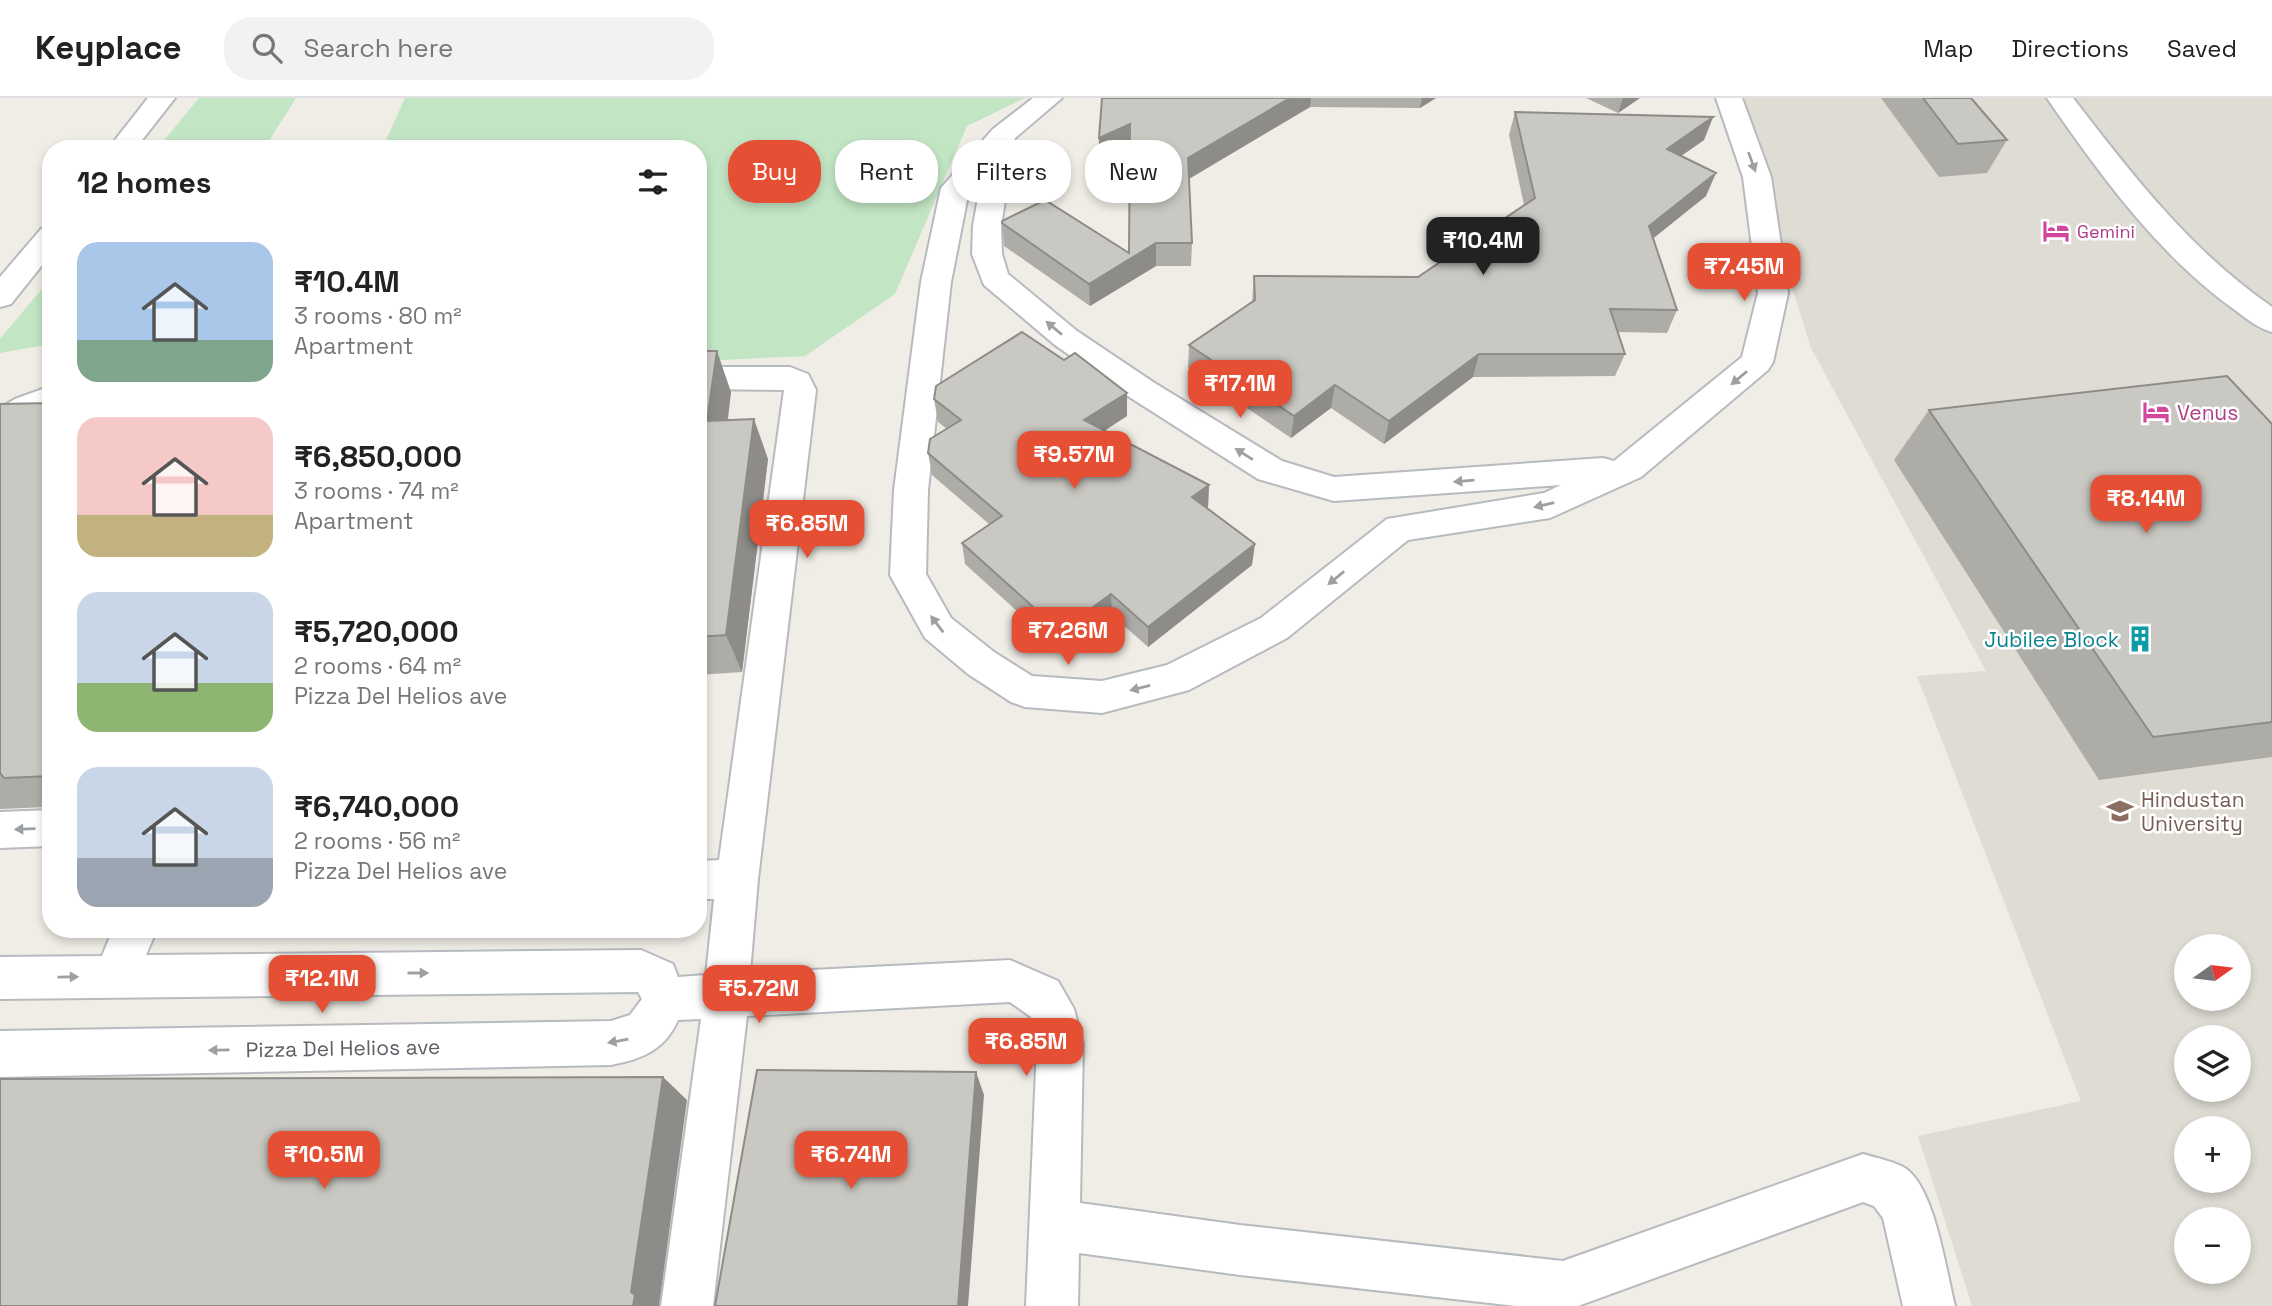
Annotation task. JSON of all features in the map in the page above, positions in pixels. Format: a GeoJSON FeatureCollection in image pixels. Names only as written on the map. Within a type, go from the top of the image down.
{"type":"FeatureCollection","features":[{"type":"Feature","properties":{"kind":"street"},"geometry":{"type":"LineString","coordinates":[[128,140],[162,98]]}},
{"type":"Feature","properties":{"kind":"street"},"geometry":{"type":"LineString","coordinates":[[1049,98],[1002,135],[955,188],[936,282],[914,462],[908,575],[938,628],[981,663],[1025,691],[1102,697],[1176,679],[1275,628],[1399,528],[1550,505],[1629,468],[1757,362],[1773,293],[1757,177],[1729,98]]}},
{"type":"Feature","properties":{"kind":"street"},"geometry":{"type":"LineString","coordinates":[[2060,98],[2135,195],[2178,243],[2223,286],[2272,322]]}},
{"type":"Feature","properties":{"kind":"street"},"geometry":{"type":"LineString","coordinates":[[1002,135],[987,226],[987,254],[994,278],[1077,346],[1270,470],[1334,489],[1629,468]]}},
{"type":"Feature","properties":{"kind":"street"},"geometry":{"type":"LineString","coordinates":[[0,297],[42,246]]}},
{"type":"Feature","properties":{"kind":"street"},"geometry":{"type":"LineString","coordinates":[[687,1306],[728,994],[718,880],[800,390],[797,382],[790,378],[707,378]]}},
{"type":"Feature","properties":{"kind":"street"},"geometry":{"type":"LineString","coordinates":[[0,423],[42,401]]}},
{"type":"Feature","properties":{"kind":"street"},"geometry":{"type":"LineString","coordinates":[[0,830],[42,828]]}},
{"type":"Feature","properties":{"kind":"street"},"geometry":{"type":"LineString","coordinates":[[115,976],[131,938]]}},
{"type":"Feature","properties":{"kind":"street"},"geometry":{"type":"LineString","coordinates":[[0,978],[641,971],[657,979],[664,999],[1010,981],[1041,993],[1053,1012],[1060,1044],[1052,1306]]}},
{"type":"Feature","properties":{"kind":"street","name":"Pizza Del Helios ave"},"geometry":{"type":"LineString","coordinates":[[16,1066],[611,1043],[635,1037],[653,1026],[664,999]]}},
{"type":"Feature","properties":{"kind":"street"},"geometry":{"type":"LineString","coordinates":[[1056,1225],[1240,1250],[1563,1286],[1863,1178],[1889,1186],[1906,1206],[1929,1306]]}},
{"type":"Feature","properties":{"kind":"shaded area","name":"Hindustan University"},"geometry":{"type":"Polygon","coordinates":[[[1732,98],[2272,98],[2272,1306],[1972,1306],[1918,1136],[2081,1101],[1917,676],[1986,671],[1811,348],[1732,98]]]}},
{"type":"Feature","properties":{"kind":"green space"},"geometry":{"type":"Polygon","coordinates":[[[199,98],[296,98],[270,140],[164,140],[199,98]]]}},
{"type":"Feature","properties":{"kind":"green space"},"geometry":{"type":"Polygon","coordinates":[[[405,98],[1025,98],[967,126],[961,140],[952,140],[952,161],[938,194],[938,140],[835,140],[835,203],[934,203],[895,294],[805,356],[707,361],[707,140],[386,140],[405,98]]]}},
{"type":"Feature","properties":{"kind":"green space"},"geometry":{"type":"Polygon","coordinates":[[[42,289],[42,346],[0,353],[0,339],[42,289]]]}},
{"type":"Feature","properties":{"kind":"building"},"geometry":{"type":"Polygon","coordinates":[[[1102,98],[1290,98],[1188,158],[1192,243],[1156,243],[1089,284],[1002,221],[1039,203],[1050,203],[1129,253],[1129,203],[1182,203],[1182,140],[1130,140],[1130,124],[1099,138],[1102,98]]]}},
{"type":"Feature","properties":{"kind":"building"},"geometry":{"type":"Polygon","coordinates":[[[1923,98],[1971,98],[2007,140],[1958,144],[1923,98]]]}},
{"type":"Feature","properties":{"kind":"building"},"geometry":{"type":"Polygon","coordinates":[[[1515,112],[1713,117],[1667,149],[1716,173],[1649,226],[1677,310],[1610,309],[1625,354],[1479,354],[1389,421],[1335,385],[1294,416],[1189,345],[1255,300],[1254,276],[1418,277],[1535,198],[1515,112]]]}},
{"type":"Feature","properties":{"kind":"building"},"geometry":{"type":"Polygon","coordinates":[[[1022,332],[1064,360],[1075,353],[1127,393],[1084,420],[1209,485],[1192,497],[1255,544],[1148,627],[1111,594],[1060,631],[962,543],[1002,516],[928,453],[930,439],[961,420],[934,399],[936,386],[1022,332]]]}},
{"type":"Feature","properties":{"kind":"building"},"geometry":{"type":"Polygon","coordinates":[[[707,351],[717,351],[707,421],[707,351]]]}},
{"type":"Feature","properties":{"kind":"building"},"geometry":{"type":"Polygon","coordinates":[[[2227,376],[2272,424],[2272,722],[2153,737],[1929,410],[2227,376]]]}},
{"type":"Feature","properties":{"kind":"building"},"geometry":{"type":"Polygon","coordinates":[[[42,403],[42,776],[4,778],[0,774],[0,404],[42,403]]]}},
{"type":"Feature","properties":{"kind":"building"},"geometry":{"type":"Polygon","coordinates":[[[754,419],[726,635],[707,636],[707,421],[754,419]]]}},
{"type":"Feature","properties":{"kind":"building"},"geometry":{"type":"Polygon","coordinates":[[[757,1070],[976,1072],[958,1306],[715,1306],[757,1070]]]}},
{"type":"Feature","properties":{"kind":"building"},"geometry":{"type":"Polygon","coordinates":[[[663,1077],[631,1292],[635,1295],[633,1306],[0,1306],[0,1079],[663,1077]]]}},
{"type":"Feature","properties":{"kind":"place","name":"Gemini"},"geometry":{"type":"Point","coordinates":[2056,231]}},
{"type":"Feature","properties":{"kind":"place","name":"Venus"},"geometry":{"type":"Point","coordinates":[2156,412]}},
{"type":"Feature","properties":{"kind":"place","name":"Jubilee Block"},"geometry":{"type":"Point","coordinates":[2140,639]}},
{"type":"Feature","properties":{"kind":"place","name":"Hindustan University"},"geometry":{"type":"Point","coordinates":[2120,811]}}]}
